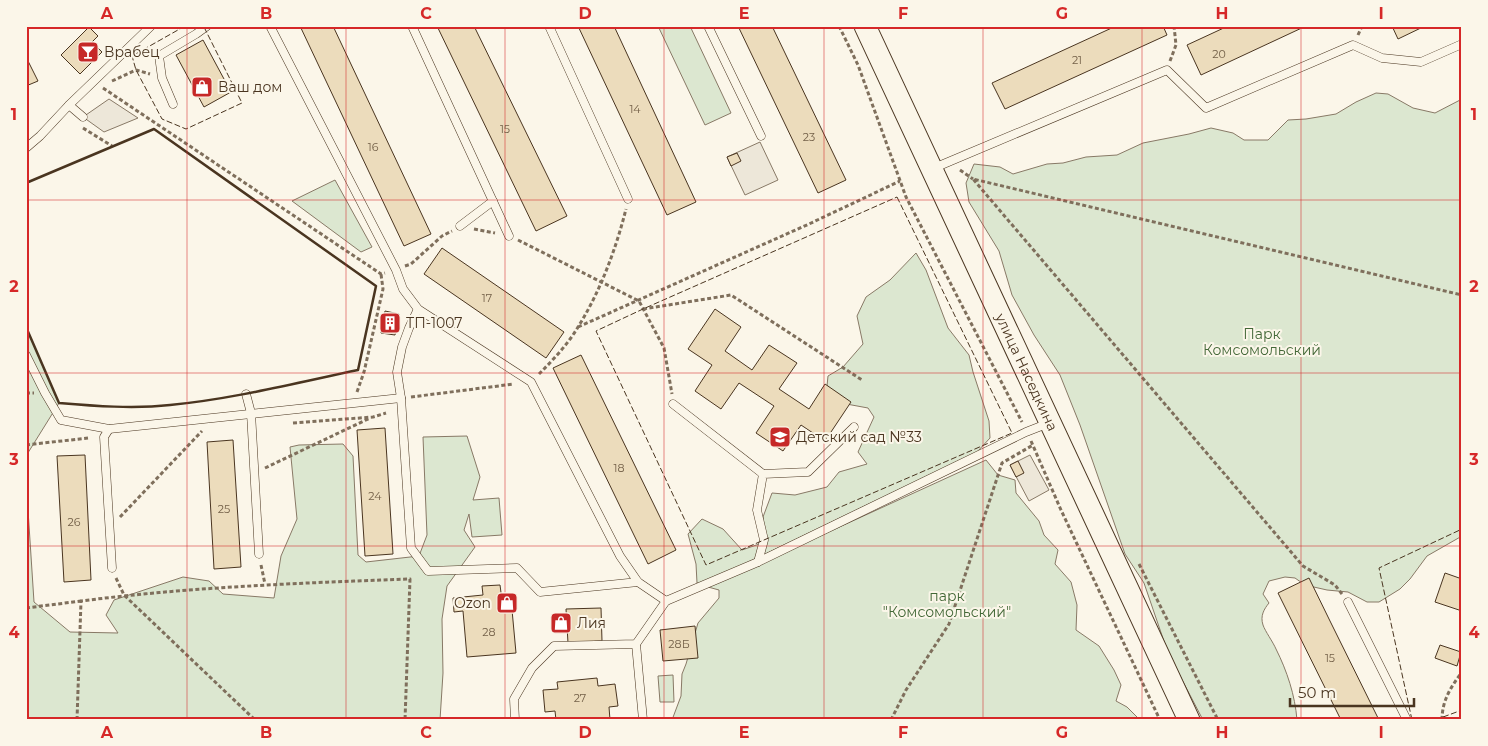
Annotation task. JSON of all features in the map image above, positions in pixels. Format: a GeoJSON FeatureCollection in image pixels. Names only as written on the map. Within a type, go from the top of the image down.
{"type":"FeatureCollection","features":[{"type":"Feature","properties":{"kind":"main road","name":"улица Наседкина"},"geometry":{"type":"LineString","coordinates":[[865,26],[1189,720]]}},
{"type":"Feature","properties":{"kind":"lane"},"geometry":{"type":"LineString","coordinates":[[26,148],[151,26]]}},
{"type":"Feature","properties":{"kind":"lane"},"geometry":{"type":"LineString","coordinates":[[173,104],[162,78],[159,56],[207,26]]}},
{"type":"Feature","properties":{"kind":"lane"},"geometry":{"type":"LineString","coordinates":[[270,26],[396,270],[403,289],[418,309],[531,382],[620,556],[638,582],[666,601]]}},
{"type":"Feature","properties":{"kind":"lane"},"geometry":{"type":"LineString","coordinates":[[412,26],[509,236]]}},
{"type":"Feature","properties":{"kind":"lane"},"geometry":{"type":"LineString","coordinates":[[549,26],[628,199]]}},
{"type":"Feature","properties":{"kind":"lane"},"geometry":{"type":"LineString","coordinates":[[708,26],[760,136]]}},
{"type":"Feature","properties":{"kind":"lane"},"geometry":{"type":"LineString","coordinates":[[931,169],[1167,70],[1206,108],[1353,45],[1382,58],[1421,62],[1462,44]]}},
{"type":"Feature","properties":{"kind":"lane"},"geometry":{"type":"LineString","coordinates":[[69,105],[83,117]]}},
{"type":"Feature","properties":{"kind":"lane"},"geometry":{"type":"LineString","coordinates":[[460,226],[493,202]]}},
{"type":"Feature","properties":{"kind":"lane"},"geometry":{"type":"LineString","coordinates":[[418,309],[408,328],[397,372],[402,408],[411,548],[428,571],[517,568],[540,592],[638,582]]}},
{"type":"Feature","properties":{"kind":"lane"},"geometry":{"type":"LineString","coordinates":[[26,355],[61,420],[108,429],[401,398]]}},
{"type":"Feature","properties":{"kind":"lane"},"geometry":{"type":"LineString","coordinates":[[246,394],[250,413],[259,554]]}},
{"type":"Feature","properties":{"kind":"lane"},"geometry":{"type":"LineString","coordinates":[[673,404],[763,474],[808,472],[854,427]]}},
{"type":"Feature","properties":{"kind":"lane"},"geometry":{"type":"LineString","coordinates":[[643,720],[636,644],[666,601],[758,562],[1026,432],[1049,423]]}},
{"type":"Feature","properties":{"kind":"lane"},"geometry":{"type":"LineString","coordinates":[[108,429],[104,436],[112,568]]}},
{"type":"Feature","properties":{"kind":"lane"},"geometry":{"type":"LineString","coordinates":[[758,562],[764,540],[756,510],[763,474]]}},
{"type":"Feature","properties":{"kind":"lane"},"geometry":{"type":"LineString","coordinates":[[1348,602],[1407,720]]}},
{"type":"Feature","properties":{"kind":"lane"},"geometry":{"type":"LineString","coordinates":[[515,720],[514,700],[532,668],[554,646],[636,644]]}},
{"type":"Feature","properties":{"kind":"path"},"geometry":{"type":"LineString","coordinates":[[839,26],[858,65],[900,181],[911,206],[1033,445],[1061,510],[1160,720]]}},
{"type":"Feature","properties":{"kind":"path"},"geometry":{"type":"LineString","coordinates":[[1167,70],[1176,45],[1174,26]]}},
{"type":"Feature","properties":{"kind":"path"},"geometry":{"type":"LineString","coordinates":[[162,78],[136,70],[100,87],[381,274],[411,264],[442,236]]}},
{"type":"Feature","properties":{"kind":"path"},"geometry":{"type":"LineString","coordinates":[[61,114],[112,146]]}},
{"type":"Feature","properties":{"kind":"path"},"geometry":{"type":"LineString","coordinates":[[1348,602],[1335,585],[1303,566],[973,179],[1462,295]]}},
{"type":"Feature","properties":{"kind":"path"},"geometry":{"type":"LineString","coordinates":[[578,327],[809,224],[900,181]]}},
{"type":"Feature","properties":{"kind":"path"},"geometry":{"type":"LineString","coordinates":[[401,398],[531,382],[550,363],[578,327],[602,282],[622,224],[628,199]]}},
{"type":"Feature","properties":{"kind":"path"},"geometry":{"type":"LineString","coordinates":[[460,226],[509,236],[639,301],[664,348],[673,404]]}},
{"type":"Feature","properties":{"kind":"path"},"geometry":{"type":"LineString","coordinates":[[353,403],[364,372],[383,290],[381,274]]}},
{"type":"Feature","properties":{"kind":"path"},"geometry":{"type":"LineString","coordinates":[[643,308],[731,295],[862,380]]}},
{"type":"Feature","properties":{"kind":"path"},"geometry":{"type":"LineString","coordinates":[[254,473],[373,417],[402,408]]}},
{"type":"Feature","properties":{"kind":"path"},"geometry":{"type":"LineString","coordinates":[[290,423],[373,417]]}},
{"type":"Feature","properties":{"kind":"path"},"geometry":{"type":"LineString","coordinates":[[109,529],[204,429]]}},
{"type":"Feature","properties":{"kind":"path"},"geometry":{"type":"LineString","coordinates":[[26,445],[104,436]]}},
{"type":"Feature","properties":{"kind":"path"},"geometry":{"type":"LineString","coordinates":[[891,720],[906,690],[949,624],[1002,463],[1033,445]]}},
{"type":"Feature","properties":{"kind":"path"},"geometry":{"type":"LineString","coordinates":[[259,554],[265,584]]}},
{"type":"Feature","properties":{"kind":"path"},"geometry":{"type":"LineString","coordinates":[[112,568],[124,595],[255,720]]}},
{"type":"Feature","properties":{"kind":"path"},"geometry":{"type":"LineString","coordinates":[[26,608],[124,595],[265,584],[410,579],[405,720]]}},
{"type":"Feature","properties":{"kind":"path"},"geometry":{"type":"LineString","coordinates":[[77,720],[81,601]]}},
{"type":"Feature","properties":{"kind":"path"},"geometry":{"type":"LineString","coordinates":[[1442,720],[1443,704],[1446,696],[1462,672]]}},
{"type":"Feature","properties":{"kind":"green space"},"geometry":{"type":"Polygon","coordinates":[[[658,26],[690,26],[731,113],[705,125],[658,26]]]}},
{"type":"Feature","properties":{"kind":"green space","name":"Парк Комсомольский"},"geometry":{"type":"Polygon","coordinates":[[[1376,93],[1388,94],[1413,108],[1435,113],[1462,99],[1462,536],[1427,556],[1400,589],[1379,602],[1367,602],[1348,592],[1305,585],[1295,578],[1285,577],[1269,581],[1263,594],[1269,603],[1263,613],[1262,622],[1275,646],[1287,675],[1297,720],[1203,720],[1168,653],[1144,583],[1125,554],[1080,425],[1060,375],[1034,335],[1012,295],[999,251],[969,202],[966,183],[974,164],[1000,167],[1013,174],[1047,164],[1063,163],[1086,157],[1117,155],[1143,143],[1211,128],[1233,133],[1244,140],[1268,140],[1288,120],[1336,114],[1376,93]]]}},
{"type":"Feature","properties":{"kind":"green space"},"geometry":{"type":"Polygon","coordinates":[[[335,180],[372,247],[361,252],[292,201],[335,180]]]}},
{"type":"Feature","properties":{"kind":"green space"},"geometry":{"type":"Polygon","coordinates":[[[916,253],[926,270],[948,328],[969,355],[989,421],[990,438],[977,452],[701,585],[697,583],[696,564],[688,534],[702,519],[723,529],[742,550],[765,542],[763,517],[772,493],[795,495],[827,487],[839,472],[867,464],[858,452],[874,417],[868,408],[841,403],[826,396],[828,376],[843,367],[863,344],[857,316],[866,297],[890,280],[916,253]]]}},
{"type":"Feature","properties":{"kind":"green space"},"geometry":{"type":"Polygon","coordinates":[[[26,327],[59,403],[26,456],[26,327]]]}},
{"type":"Feature","properties":{"kind":"green space"},"geometry":{"type":"Polygon","coordinates":[[[467,436],[480,477],[473,500],[499,498],[502,535],[472,537],[469,514],[464,530],[475,547],[447,586],[442,619],[443,673],[440,720],[26,720],[26,479],[34,602],[70,632],[118,633],[106,615],[114,600],[183,577],[209,581],[223,594],[274,598],[281,556],[297,519],[290,447],[343,444],[353,456],[358,555],[366,562],[419,556],[427,535],[423,437],[467,436]]]}},
{"type":"Feature","properties":{"kind":"green space","name":"парк \"Комсомольский\""},"geometry":{"type":"Polygon","coordinates":[[[986,460],[998,475],[1015,480],[1016,493],[1039,521],[1044,535],[1058,550],[1055,564],[1071,582],[1077,605],[1076,630],[1099,646],[1121,685],[1116,701],[1127,707],[1140,720],[672,720],[681,696],[682,674],[698,623],[719,598],[719,590],[708,587],[986,460]]]}},
{"type":"Feature","properties":{"kind":"green space"},"geometry":{"type":"Polygon","coordinates":[[[673,675],[674,702],[660,702],[658,676],[673,675]]]}},
{"type":"Feature","properties":{"kind":"shaded area"},"geometry":{"type":"Polygon","coordinates":[[[109,99],[138,118],[104,132],[83,117],[109,99]]]}},
{"type":"Feature","properties":{"kind":"shaded area"},"geometry":{"type":"Polygon","coordinates":[[[760,142],[778,180],[745,195],[727,157],[760,142]]]}},
{"type":"Feature","properties":{"kind":"shaded area"},"geometry":{"type":"Polygon","coordinates":[[[1030,455],[1049,490],[1029,501],[1010,465],[1030,455]]]}},
{"type":"Feature","properties":{"kind":"building"},"geometry":{"type":"Polygon","coordinates":[[[300,26],[333,26],[431,234],[404,246],[300,26]]]}},
{"type":"Feature","properties":{"kind":"building"},"geometry":{"type":"Polygon","coordinates":[[[437,26],[474,26],[567,216],[536,231],[437,26]]]}},
{"type":"Feature","properties":{"kind":"building"},"geometry":{"type":"Polygon","coordinates":[[[578,26],[614,26],[696,202],[667,215],[578,26]]]}},
{"type":"Feature","properties":{"kind":"building"},"geometry":{"type":"Polygon","coordinates":[[[738,26],[772,26],[846,180],[818,193],[738,26]]]}},
{"type":"Feature","properties":{"kind":"building"},"geometry":{"type":"Polygon","coordinates":[[[1116,26],[1163,26],[1167,35],[1005,109],[992,83],[1116,26]]]}},
{"type":"Feature","properties":{"kind":"building"},"geometry":{"type":"Polygon","coordinates":[[[1228,26],[1306,26],[1201,75],[1187,45],[1228,26]]]}},
{"type":"Feature","properties":{"kind":"building"},"geometry":{"type":"Polygon","coordinates":[[[1392,26],[1425,26],[1398,39],[1392,26]]]}},
{"type":"Feature","properties":{"kind":"building"},"geometry":{"type":"Polygon","coordinates":[[[89,27],[98,36],[92,42],[102,52],[80,74],[61,55],[89,27]]]}},
{"type":"Feature","properties":{"kind":"building"},"geometry":{"type":"Polygon","coordinates":[[[203,40],[231,92],[204,107],[176,55],[203,40]]]}},
{"type":"Feature","properties":{"kind":"building"},"geometry":{"type":"Polygon","coordinates":[[[26,57],[38,81],[26,86],[26,57]]]}},
{"type":"Feature","properties":{"kind":"building"},"geometry":{"type":"Polygon","coordinates":[[[737,153],[741,161],[731,166],[727,157],[737,153]]]}},
{"type":"Feature","properties":{"kind":"building"},"geometry":{"type":"Polygon","coordinates":[[[442,248],[564,332],[546,358],[424,274],[442,248]]]}},
{"type":"Feature","properties":{"kind":"building"},"geometry":{"type":"Polygon","coordinates":[[[715,309],[741,327],[725,351],[752,370],[769,345],[797,363],[779,389],[809,409],[825,384],[851,402],[825,441],[801,425],[783,451],[756,433],[774,406],[739,383],[721,409],[695,391],[712,365],[688,349],[715,309]]]}},
{"type":"Feature","properties":{"kind":"building","name":"ТП-1007"},"geometry":{"type":"Polygon","coordinates":[[[385,311],[399,314],[395,335],[381,333],[385,311]]]}},
{"type":"Feature","properties":{"kind":"building"},"geometry":{"type":"Polygon","coordinates":[[[581,355],[676,550],[648,564],[553,368],[581,355]]]}},
{"type":"Feature","properties":{"kind":"building"},"geometry":{"type":"Polygon","coordinates":[[[385,428],[393,554],[365,556],[357,430],[385,428]]]}},
{"type":"Feature","properties":{"kind":"building"},"geometry":{"type":"Polygon","coordinates":[[[233,440],[241,567],[214,569],[207,442],[233,440]]]}},
{"type":"Feature","properties":{"kind":"building"},"geometry":{"type":"Polygon","coordinates":[[[85,455],[91,580],[64,582],[57,456],[85,455]]]}},
{"type":"Feature","properties":{"kind":"building"},"geometry":{"type":"Polygon","coordinates":[[[1018,461],[1024,473],[1016,477],[1010,465],[1018,461]]]}},
{"type":"Feature","properties":{"kind":"building"},"geometry":{"type":"Polygon","coordinates":[[[1445,573],[1462,579],[1462,611],[1435,602],[1445,573]]]}},
{"type":"Feature","properties":{"kind":"building"},"geometry":{"type":"Polygon","coordinates":[[[1309,578],[1379,720],[1341,720],[1278,593],[1309,578]]]}},
{"type":"Feature","properties":{"kind":"building"},"geometry":{"type":"Polygon","coordinates":[[[500,585],[502,600],[511,599],[516,653],[467,657],[463,611],[454,612],[453,598],[483,595],[482,586],[500,585]]]}},
{"type":"Feature","properties":{"kind":"building"},"geometry":{"type":"Polygon","coordinates":[[[601,608],[602,641],[568,643],[566,609],[601,608]]]}},
{"type":"Feature","properties":{"kind":"building"},"geometry":{"type":"Polygon","coordinates":[[[695,626],[698,658],[663,661],[660,630],[695,626]]]}},
{"type":"Feature","properties":{"kind":"building"},"geometry":{"type":"Polygon","coordinates":[[[1440,645],[1461,652],[1457,666],[1435,658],[1440,645]]]}},
{"type":"Feature","properties":{"kind":"building"},"geometry":{"type":"Polygon","coordinates":[[[597,678],[598,686],[615,684],[618,706],[609,707],[610,720],[556,720],[555,711],[545,712],[543,690],[558,689],[557,682],[597,678]]]}},
{"type":"Feature","properties":{"kind":"fence"},"geometry":{"type":"LineString","coordinates":[[185,26],[132,56],[136,70],[162,119],[186,129],[242,103],[205,29]]}},
{"type":"Feature","properties":{"kind":"fence"},"geometry":{"type":"LineString","coordinates":[[897,197],[1012,433],[706,565],[596,331],[897,197]]}},
{"type":"Feature","properties":{"kind":"fence"},"geometry":{"type":"LineString","coordinates":[[1412,720],[1379,568],[1462,529]]}},
{"type":"Feature","properties":{"kind":"fence"},"geometry":{"type":"LineString","coordinates":[[1435,720],[1462,710]]}},
{"type":"Feature","properties":{"kind":"wall"},"geometry":{"type":"LineString","coordinates":[[26,183],[154,129],[376,286],[358,370],[264,390],[194,402],[128,407],[59,403],[26,327]]}},
{"type":"Feature","properties":{"kind":"place","name":"Врабец"},"geometry":{"type":"Point","coordinates":[88,52]}},
{"type":"Feature","properties":{"kind":"place","name":"Ваш дом"},"geometry":{"type":"Point","coordinates":[202,87]}},
{"type":"Feature","properties":{"kind":"place","name":"ТП-1007"},"geometry":{"type":"Point","coordinates":[390,323]}},
{"type":"Feature","properties":{"kind":"place","name":"Детский сад №33"},"geometry":{"type":"Point","coordinates":[780,437]}},
{"type":"Feature","properties":{"kind":"place","name":"Ozon"},"geometry":{"type":"Point","coordinates":[507,603]}},
{"type":"Feature","properties":{"kind":"place","name":"Лия"},"geometry":{"type":"Point","coordinates":[561,623]}}]}
